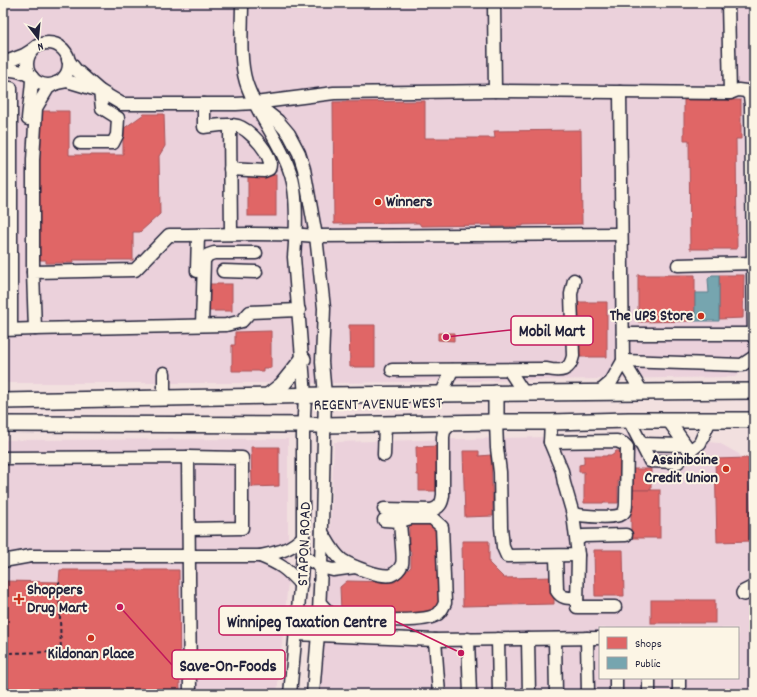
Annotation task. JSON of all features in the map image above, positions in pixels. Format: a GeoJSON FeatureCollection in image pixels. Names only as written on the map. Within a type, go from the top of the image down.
{"type":"FeatureCollection","features":[{"type":"Feature","properties":{"kind":"main road"},"geometry":{"type":"LineString","coordinates":[[268,396],[282,385],[303,359]]}},
{"type":"Feature","properties":{"kind":"main road"},"geometry":{"type":"LineString","coordinates":[[728,392],[754,383]]}},
{"type":"Feature","properties":{"kind":"main road","name":"REGENT AVENUE WEST"},"geometry":{"type":"LineString","coordinates":[[3,401],[325,395],[754,392]]}},
{"type":"Feature","properties":{"kind":"main road"},"geometry":{"type":"LineString","coordinates":[[496,393],[496,422]]}},
{"type":"Feature","properties":{"kind":"main road","name":"REGENT AVENUE WEST"},"geometry":{"type":"LineString","coordinates":[[3,424],[324,425],[629,420],[710,420],[750,422]]}},
{"type":"Feature","properties":{"kind":"street","name":"STAPON ROAD"},"geometry":{"type":"LineString","coordinates":[[242,3],[242,55],[246,81],[255,103],[278,144],[291,172],[294,196],[296,234],[294,256],[306,396],[304,424],[303,556],[290,694]]}},
{"type":"Feature","properties":{"kind":"street"},"geometry":{"type":"LineString","coordinates":[[494,3],[495,91]]}},
{"type":"Feature","properties":{"kind":"street"},"geometry":{"type":"LineString","coordinates":[[728,3],[730,93]]}},
{"type":"Feature","properties":{"kind":"street"},"geometry":{"type":"LineString","coordinates":[[3,63],[24,55],[39,45],[45,43],[59,46],[76,70],[100,91],[122,104],[255,103],[334,93],[495,91],[730,93],[738,90],[746,91],[750,96],[751,105],[754,336],[623,334]]}},
{"type":"Feature","properties":{"kind":"street"},"geometry":{"type":"LineString","coordinates":[[32,50],[27,62],[28,69],[32,77],[32,89],[28,106],[28,129],[32,160]]}},
{"type":"Feature","properties":{"kind":"street"},"geometry":{"type":"LineString","coordinates":[[35,328],[32,160],[36,108],[48,88],[64,76],[68,71],[68,60]]}},
{"type":"Feature","properties":{"kind":"street"},"geometry":{"type":"LineString","coordinates":[[3,69],[21,72],[40,83],[47,85],[67,81],[100,91]]}},
{"type":"Feature","properties":{"kind":"street"},"geometry":{"type":"LineString","coordinates":[[3,88],[11,88],[7,196],[7,330],[35,328],[226,325],[242,321],[250,312],[299,310]]}},
{"type":"Feature","properties":{"kind":"street"},"geometry":{"type":"LineString","coordinates":[[80,143],[112,142],[117,135],[118,118],[102,108],[100,91]]}},
{"type":"Feature","properties":{"kind":"street"},"geometry":{"type":"LineString","coordinates":[[598,393],[612,382],[623,361],[620,92]]}},
{"type":"Feature","properties":{"kind":"street","name":"STAPON ROAD"},"geometry":{"type":"LineString","coordinates":[[255,103],[278,120],[289,134],[299,152],[304,169],[316,236],[324,308],[322,362],[325,395],[320,603],[313,694]]}},
{"type":"Feature","properties":{"kind":"street"},"geometry":{"type":"LineString","coordinates":[[204,104],[204,127],[230,124],[247,130],[269,157],[271,165],[269,169],[264,171],[230,169]]}},
{"type":"Feature","properties":{"kind":"street"},"geometry":{"type":"LineString","coordinates":[[230,124],[231,234]]}},
{"type":"Feature","properties":{"kind":"street"},"geometry":{"type":"LineString","coordinates":[[33,272],[135,270],[169,235],[296,234],[316,236],[621,234]]}},
{"type":"Feature","properties":{"kind":"street"},"geometry":{"type":"LineString","coordinates":[[198,235],[199,325]]}},
{"type":"Feature","properties":{"kind":"street"},"geometry":{"type":"LineString","coordinates":[[199,325],[204,260],[208,255],[214,253],[256,253]]}},
{"type":"Feature","properties":{"kind":"street"},"geometry":{"type":"LineString","coordinates":[[678,265],[753,263]]}},
{"type":"Feature","properties":{"kind":"street"},"geometry":{"type":"LineString","coordinates":[[223,272],[256,272]]}},
{"type":"Feature","properties":{"kind":"street"},"geometry":{"type":"LineString","coordinates":[[392,370],[563,370],[568,368],[572,364],[573,356],[571,294],[574,280]]}},
{"type":"Feature","properties":{"kind":"street"},"geometry":{"type":"LineString","coordinates":[[623,361],[742,365],[754,357]]}},
{"type":"Feature","properties":{"kind":"street"},"geometry":{"type":"LineString","coordinates":[[623,361],[642,392]]}},
{"type":"Feature","properties":{"kind":"street"},"geometry":{"type":"LineString","coordinates":[[441,395],[452,370]]}},
{"type":"Feature","properties":{"kind":"street"},"geometry":{"type":"LineString","coordinates":[[509,370],[524,393]]}},
{"type":"Feature","properties":{"kind":"street"},"geometry":{"type":"LineString","coordinates":[[164,374],[164,398]]}},
{"type":"Feature","properties":{"kind":"street"},"geometry":{"type":"LineString","coordinates":[[629,420],[650,461],[678,462]]}},
{"type":"Feature","properties":{"kind":"street"},"geometry":{"type":"LineString","coordinates":[[668,420],[690,451],[700,443],[710,420]]}},
{"type":"Feature","properties":{"kind":"street"},"geometry":{"type":"LineString","coordinates":[[612,421],[612,441]]}},
{"type":"Feature","properties":{"kind":"street"},"geometry":{"type":"LineString","coordinates":[[320,603],[333,617],[343,619],[419,620],[437,615],[441,610],[445,603],[442,527],[432,518],[411,518],[400,521],[384,515],[431,510],[435,509],[441,504],[443,495],[442,437],[444,431],[452,422]]}},
{"type":"Feature","properties":{"kind":"street"},"geometry":{"type":"LineString","coordinates":[[496,422],[500,472],[501,527],[503,547],[507,556],[578,555]]}},
{"type":"Feature","properties":{"kind":"street"},"geometry":{"type":"LineString","coordinates":[[551,422],[550,442],[562,471],[573,514],[577,540],[577,607],[615,607]]}},
{"type":"Feature","properties":{"kind":"street"},"geometry":{"type":"LineString","coordinates":[[384,455],[385,424]]}},
{"type":"Feature","properties":{"kind":"street"},"geometry":{"type":"LineString","coordinates":[[550,442],[617,441],[627,447],[626,508],[620,516],[581,516],[573,514]]}},
{"type":"Feature","properties":{"kind":"street"},"geometry":{"type":"LineString","coordinates":[[641,444],[685,445]]}},
{"type":"Feature","properties":{"kind":"street"},"geometry":{"type":"LineString","coordinates":[[188,457],[190,694]]}},
{"type":"Feature","properties":{"kind":"street"},"geometry":{"type":"LineString","coordinates":[[3,458],[242,458],[242,528],[189,529]]}},
{"type":"Feature","properties":{"kind":"street"},"geometry":{"type":"LineString","coordinates":[[322,532],[334,552],[342,560],[383,576],[392,575],[398,571],[403,563],[400,521]]}},
{"type":"Feature","properties":{"kind":"street"},"geometry":{"type":"LineString","coordinates":[[577,540],[583,536],[626,536]]}},
{"type":"Feature","properties":{"kind":"street"},"geometry":{"type":"LineString","coordinates":[[3,561],[31,556],[260,556],[285,551],[294,546],[303,537]]}},
{"type":"Feature","properties":{"kind":"street"},"geometry":{"type":"LineString","coordinates":[[260,556],[277,563],[291,574],[301,585]]}},
{"type":"Feature","properties":{"kind":"street"},"geometry":{"type":"LineString","coordinates":[[303,556],[321,567],[333,570],[355,566]]}},
{"type":"Feature","properties":{"kind":"street"},"geometry":{"type":"LineString","coordinates":[[556,556],[557,591],[560,596],[577,598]]}},
{"type":"Feature","properties":{"kind":"street"},"geometry":{"type":"LineString","coordinates":[[295,634],[435,640],[599,638]]}},
{"type":"Feature","properties":{"kind":"street"},"geometry":{"type":"LineString","coordinates":[[587,638],[588,694]]}},
{"type":"Feature","properties":{"kind":"street"},"geometry":{"type":"LineString","coordinates":[[468,639],[470,694]]}},
{"type":"Feature","properties":{"kind":"street"},"geometry":{"type":"LineString","coordinates":[[498,639],[499,694]]}},
{"type":"Feature","properties":{"kind":"street"},"geometry":{"type":"LineString","coordinates":[[528,639],[529,694]]}},
{"type":"Feature","properties":{"kind":"street"},"geometry":{"type":"LineString","coordinates":[[556,639],[556,694]]}},
{"type":"Feature","properties":{"kind":"street"},"geometry":{"type":"LineString","coordinates":[[435,640],[439,694]]}},
{"type":"Feature","properties":{"kind":"street"},"geometry":{"type":"LineString","coordinates":[[616,679],[616,694]]}},
{"type":"Feature","properties":{"kind":"street"},"geometry":{"type":"LineString","coordinates":[[649,679],[649,694]]}},
{"type":"Feature","properties":{"kind":"street"},"geometry":{"type":"LineString","coordinates":[[679,679],[679,694]]}},
{"type":"Feature","properties":{"kind":"path"},"geometry":{"type":"LineString","coordinates":[[3,653],[62,652],[59,582]]}},
{"type":"Feature","properties":{"kind":"shaded area"},"geometry":{"type":"Polygon","coordinates":[[[3,3],[754,3],[754,362],[735,377],[333,383],[3,383],[3,3]]]}},
{"type":"Feature","properties":{"kind":"shaded area"},"geometry":{"type":"Polygon","coordinates":[[[632,435],[719,443],[739,454],[754,482],[754,694],[319,694],[328,583],[334,442],[632,435]]]}},
{"type":"Feature","properties":{"kind":"shaded area"},"geometry":{"type":"Polygon","coordinates":[[[288,439],[288,582],[277,694],[3,694],[3,440],[288,439]]]}},
{"type":"Feature","properties":{"kind":"building: Shops"},"geometry":{"type":"Polygon","coordinates":[[[684,100],[741,100],[741,139],[736,139],[737,249],[690,249],[689,140],[684,140],[684,100]]]}},
{"type":"Feature","properties":{"kind":"building: Shops"},"geometry":{"type":"Polygon","coordinates":[[[425,101],[425,138],[495,138],[494,131],[581,130],[582,224],[492,227],[492,225],[421,226],[419,223],[334,224],[333,102],[425,101]]]}},
{"type":"Feature","properties":{"kind":"building: Shops"},"geometry":{"type":"Polygon","coordinates":[[[39,111],[69,111],[69,155],[123,155],[123,129],[144,114],[164,114],[165,146],[159,156],[160,214],[140,232],[133,232],[133,260],[73,260],[73,263],[46,263],[46,260],[40,260],[39,111]]]}},
{"type":"Feature","properties":{"kind":"building: Shops"},"geometry":{"type":"Polygon","coordinates":[[[248,175],[276,175],[276,216],[248,216],[248,175]]]}},
{"type":"Feature","properties":{"kind":"building: Shops"},"geometry":{"type":"Polygon","coordinates":[[[638,275],[695,275],[695,321],[638,322],[638,275]]]}},
{"type":"Feature","properties":{"kind":"building: Shops"},"geometry":{"type":"Polygon","coordinates":[[[719,275],[744,275],[743,318],[719,319],[719,275]]]}},
{"type":"Feature","properties":{"kind":"building: Shops"},"geometry":{"type":"Polygon","coordinates":[[[205,284],[232,284],[232,311],[205,311],[205,284]]]}},
{"type":"Feature","properties":{"kind":"building: Shops"},"geometry":{"type":"Polygon","coordinates":[[[578,302],[607,302],[607,357],[577,357],[578,302]]]}},
{"type":"Feature","properties":{"kind":"building: Shops"},"geometry":{"type":"Polygon","coordinates":[[[349,325],[375,325],[375,367],[350,367],[349,325]]]}},
{"type":"Feature","properties":{"kind":"building: Shops"},"geometry":{"type":"Polygon","coordinates":[[[271,331],[271,368],[263,368],[263,371],[232,371],[232,345],[235,345],[235,332],[271,331]]]}},
{"type":"Feature","properties":{"kind":"building: Shops"},"geometry":{"type":"Polygon","coordinates":[[[438,333],[454,333],[454,341],[438,340],[438,333]]]}},
{"type":"Feature","properties":{"kind":"building: Shops"},"geometry":{"type":"Polygon","coordinates":[[[439,446],[440,491],[419,491],[416,447],[439,446]]]}},
{"type":"Feature","properties":{"kind":"building: Shops"},"geometry":{"type":"Polygon","coordinates":[[[251,447],[279,447],[279,486],[252,487],[251,447]]]}},
{"type":"Feature","properties":{"kind":"building: Shops"},"geometry":{"type":"Polygon","coordinates":[[[463,451],[479,451],[479,456],[491,455],[493,516],[465,517],[463,451]]]}},
{"type":"Feature","properties":{"kind":"building: Shops"},"geometry":{"type":"Polygon","coordinates":[[[616,451],[620,451],[623,455],[622,480],[618,480],[618,503],[584,503],[584,472],[579,472],[579,465],[584,464],[584,456],[607,456],[613,455],[616,451]]]}},
{"type":"Feature","properties":{"kind":"building: Shops"},"geometry":{"type":"Polygon","coordinates":[[[748,458],[751,541],[717,542],[715,459],[748,458]]]}},
{"type":"Feature","properties":{"kind":"building: Shops"},"geometry":{"type":"Polygon","coordinates":[[[631,469],[651,469],[651,490],[631,490],[631,469]]]}},
{"type":"Feature","properties":{"kind":"building: Shops"},"geometry":{"type":"Polygon","coordinates":[[[631,490],[660,490],[660,538],[631,538],[631,490]]]}},
{"type":"Feature","properties":{"kind":"building: Shops"},"geometry":{"type":"Polygon","coordinates":[[[413,522],[429,523],[441,535],[441,602],[430,614],[345,616],[341,611],[340,587],[347,581],[395,582],[411,567],[409,527],[413,522]]]}},
{"type":"Feature","properties":{"kind":"building: Shops"},"geometry":{"type":"Polygon","coordinates":[[[462,541],[489,541],[489,563],[504,578],[554,577],[554,604],[463,606],[462,541]]]}},
{"type":"Feature","properties":{"kind":"building: Shops"},"geometry":{"type":"Polygon","coordinates":[[[594,550],[623,550],[624,596],[595,596],[594,550]]]}},
{"type":"Feature","properties":{"kind":"building: Shops","name":"Kildonan Place"},"geometry":{"type":"Polygon","coordinates":[[[60,570],[179,570],[180,694],[3,694],[3,581],[59,582],[60,570]]]}},
{"type":"Feature","properties":{"kind":"building: Shops"},"geometry":{"type":"Polygon","coordinates":[[[651,600],[715,600],[715,623],[651,623],[651,600]]]}},
{"type":"Feature","properties":{"kind":"building: Public"},"geometry":{"type":"Polygon","coordinates":[[[712,275],[719,275],[719,321],[695,321],[695,293],[709,293],[708,279],[712,275]]]}},
{"type":"Feature","properties":{"kind":"place","name":"Winners"},"geometry":{"type":"Point","coordinates":[378,202]}},
{"type":"Feature","properties":{"kind":"place","name":"The UPS Store"},"geometry":{"type":"Point","coordinates":[701,316]}},
{"type":"Feature","properties":{"kind":"place","name":"Mobil Mart"},"geometry":{"type":"Point","coordinates":[446,337]}},
{"type":"Feature","properties":{"kind":"place","name":"Assiniboine Credit Union"},"geometry":{"type":"Point","coordinates":[726,469]}},
{"type":"Feature","properties":{"kind":"place","name":"Shoppers Drug Mart"},"geometry":{"type":"Point","coordinates":[19,599]}},
{"type":"Feature","properties":{"kind":"place","name":"Save-On-Foods"},"geometry":{"type":"Point","coordinates":[120,607]}},
{"type":"Feature","properties":{"kind":"place","name":"Kildonan Place"},"geometry":{"type":"Point","coordinates":[91,638]}},
{"type":"Feature","properties":{"kind":"place","name":"Winnipeg Taxation Centre"},"geometry":{"type":"Point","coordinates":[461,653]}}]}
